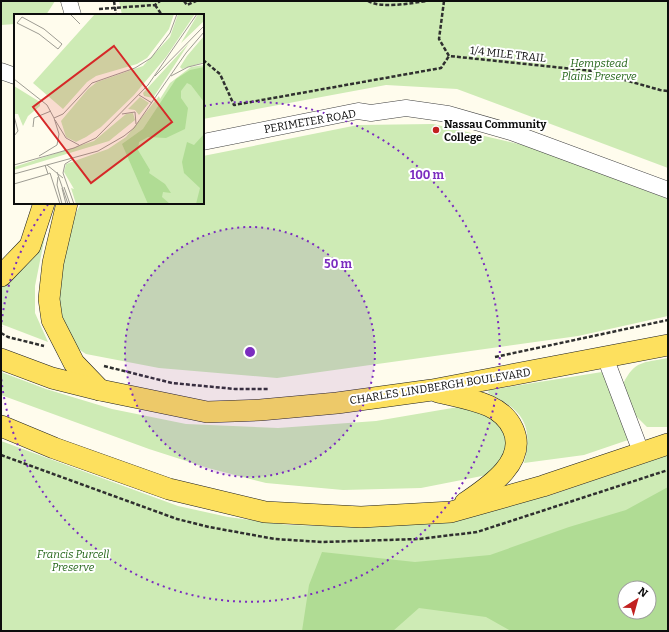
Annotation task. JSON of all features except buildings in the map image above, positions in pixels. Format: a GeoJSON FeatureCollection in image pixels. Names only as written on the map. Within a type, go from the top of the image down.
{"type":"FeatureCollection","features":[{"type":"Feature","properties":{"kind":"main road"},"geometry":{"type":"LineString","coordinates":[[1,276],[30,246],[44,204]]}},
{"type":"Feature","properties":{"kind":"main road"},"geometry":{"type":"LineString","coordinates":[[67,204],[52,263],[49,299],[52,320],[68,355],[100,390]]}},
{"type":"Feature","properties":{"kind":"main road","name":"CHARLES LINDBERGH BOULEVARD"},"geometry":{"type":"LineString","coordinates":[[1,359],[52,378],[100,390],[207,412],[260,410],[337,403],[432,390],[668,345]]}},
{"type":"Feature","properties":{"kind":"main road"},"geometry":{"type":"LineString","coordinates":[[432,390],[490,406],[509,421],[515,434],[513,457],[506,469],[487,488],[451,512]]}},
{"type":"Feature","properties":{"kind":"main road"},"geometry":{"type":"LineString","coordinates":[[1,426],[54,448],[169,489],[265,512],[361,517],[451,512],[543,486],[668,444]]}},
{"type":"Feature","properties":{"kind":"street"},"geometry":{"type":"LineString","coordinates":[[69,1],[73,14]]}},
{"type":"Feature","properties":{"kind":"street"},"geometry":{"type":"LineString","coordinates":[[1,71],[14,76]]}},
{"type":"Feature","properties":{"kind":"street","name":"PERIMETER ROAD"},"geometry":{"type":"LineString","coordinates":[[204,142],[358,111],[371,113],[406,108],[448,114],[510,132],[668,190]]}},
{"type":"Feature","properties":{"kind":"street"},"geometry":{"type":"LineString","coordinates":[[605,357],[641,452]]}},
{"type":"Feature","properties":{"kind":"street"},"geometry":{"type":"LineString","coordinates":[[1,434],[54,448]]}},
{"type":"Feature","properties":{"kind":"path"},"geometry":{"type":"LineString","coordinates":[[114,1],[116,14]]}},
{"type":"Feature","properties":{"kind":"path"},"geometry":{"type":"LineString","coordinates":[[100,9],[155,5],[160,1]]}},
{"type":"Feature","properties":{"kind":"path"},"geometry":{"type":"LineString","coordinates":[[184,1],[187,5],[196,1]]}},
{"type":"Feature","properties":{"kind":"path"},"geometry":{"type":"LineString","coordinates":[[368,1],[373,4],[403,4],[427,1]]}},
{"type":"Feature","properties":{"kind":"path"},"geometry":{"type":"LineString","coordinates":[[204,61],[220,74],[234,105],[441,68],[449,56],[439,39],[444,1]]}},
{"type":"Feature","properties":{"kind":"path"},"geometry":{"type":"LineString","coordinates":[[155,5],[161,14]]}},
{"type":"Feature","properties":{"kind":"path","name":"1/4 MILE TRAIL"},"geometry":{"type":"LineString","coordinates":[[449,56],[592,71],[668,91]]}},
{"type":"Feature","properties":{"kind":"path"},"geometry":{"type":"LineString","coordinates":[[491,358],[668,320]]}},
{"type":"Feature","properties":{"kind":"path"},"geometry":{"type":"LineString","coordinates":[[1,333],[8,337],[51,348],[68,355]]}},
{"type":"Feature","properties":{"kind":"path"},"geometry":{"type":"LineString","coordinates":[[100,365],[172,383],[235,389],[272,389]]}},
{"type":"Feature","properties":{"kind":"green space"},"geometry":{"type":"Polygon","coordinates":[[[1,1],[55,1],[47,14],[14,14],[14,24],[1,25],[1,1]]]}},
{"type":"Feature","properties":{"kind":"green space","name":"Hempstead Plains Preserve"},"geometry":{"type":"Polygon","coordinates":[[[119,1],[668,1],[668,168],[457,89],[386,85],[204,119],[204,14],[122,14],[119,1]]]}},
{"type":"Feature","properties":{"kind":"green space"},"geometry":{"type":"Polygon","coordinates":[[[433,124],[527,146],[668,199],[668,316],[578,336],[277,378],[159,368],[86,354],[69,343],[54,294],[70,225],[80,204],[204,204],[204,156],[358,125],[433,124]]]}},
{"type":"Feature","properties":{"kind":"green space"},"geometry":{"type":"Polygon","coordinates":[[[46,231],[35,286],[35,313],[48,342],[1,324],[1,288],[28,263],[46,231]]]}},
{"type":"Feature","properties":{"kind":"green space"},"geometry":{"type":"Polygon","coordinates":[[[668,358],[668,427],[647,427],[635,415],[623,384],[627,376],[641,364],[668,358]]]}},
{"type":"Feature","properties":{"kind":"green space"},"geometry":{"type":"Polygon","coordinates":[[[1,372],[46,389],[112,409],[186,424],[278,428],[376,421],[464,406],[488,413],[505,430],[506,450],[500,465],[487,475],[421,488],[343,490],[266,483],[208,468],[149,449],[1,395],[1,372]]]}},
{"type":"Feature","properties":{"kind":"green space"},"geometry":{"type":"Polygon","coordinates":[[[602,372],[628,440],[584,455],[524,463],[527,449],[526,428],[517,412],[500,399],[488,393],[489,390],[602,372]]]}},
{"type":"Feature","properties":{"kind":"green space","name":"Francis Purcell Preserve"},"geometry":{"type":"Polygon","coordinates":[[[1,441],[178,506],[228,517],[289,525],[370,527],[470,515],[551,495],[668,455],[668,631],[1,631],[1,441]]]}},
{"type":"Feature","properties":{"kind":"green space"},"geometry":{"type":"Polygon","coordinates":[[[668,487],[668,631],[511,631],[486,617],[419,608],[393,631],[302,631],[309,585],[322,552],[415,562],[490,555],[569,527],[626,510],[668,487]]]}},
{"type":"Feature","properties":{"kind":"place","name":"Nassau Community College"},"geometry":{"type":"Point","coordinates":[436,130]}}]}
